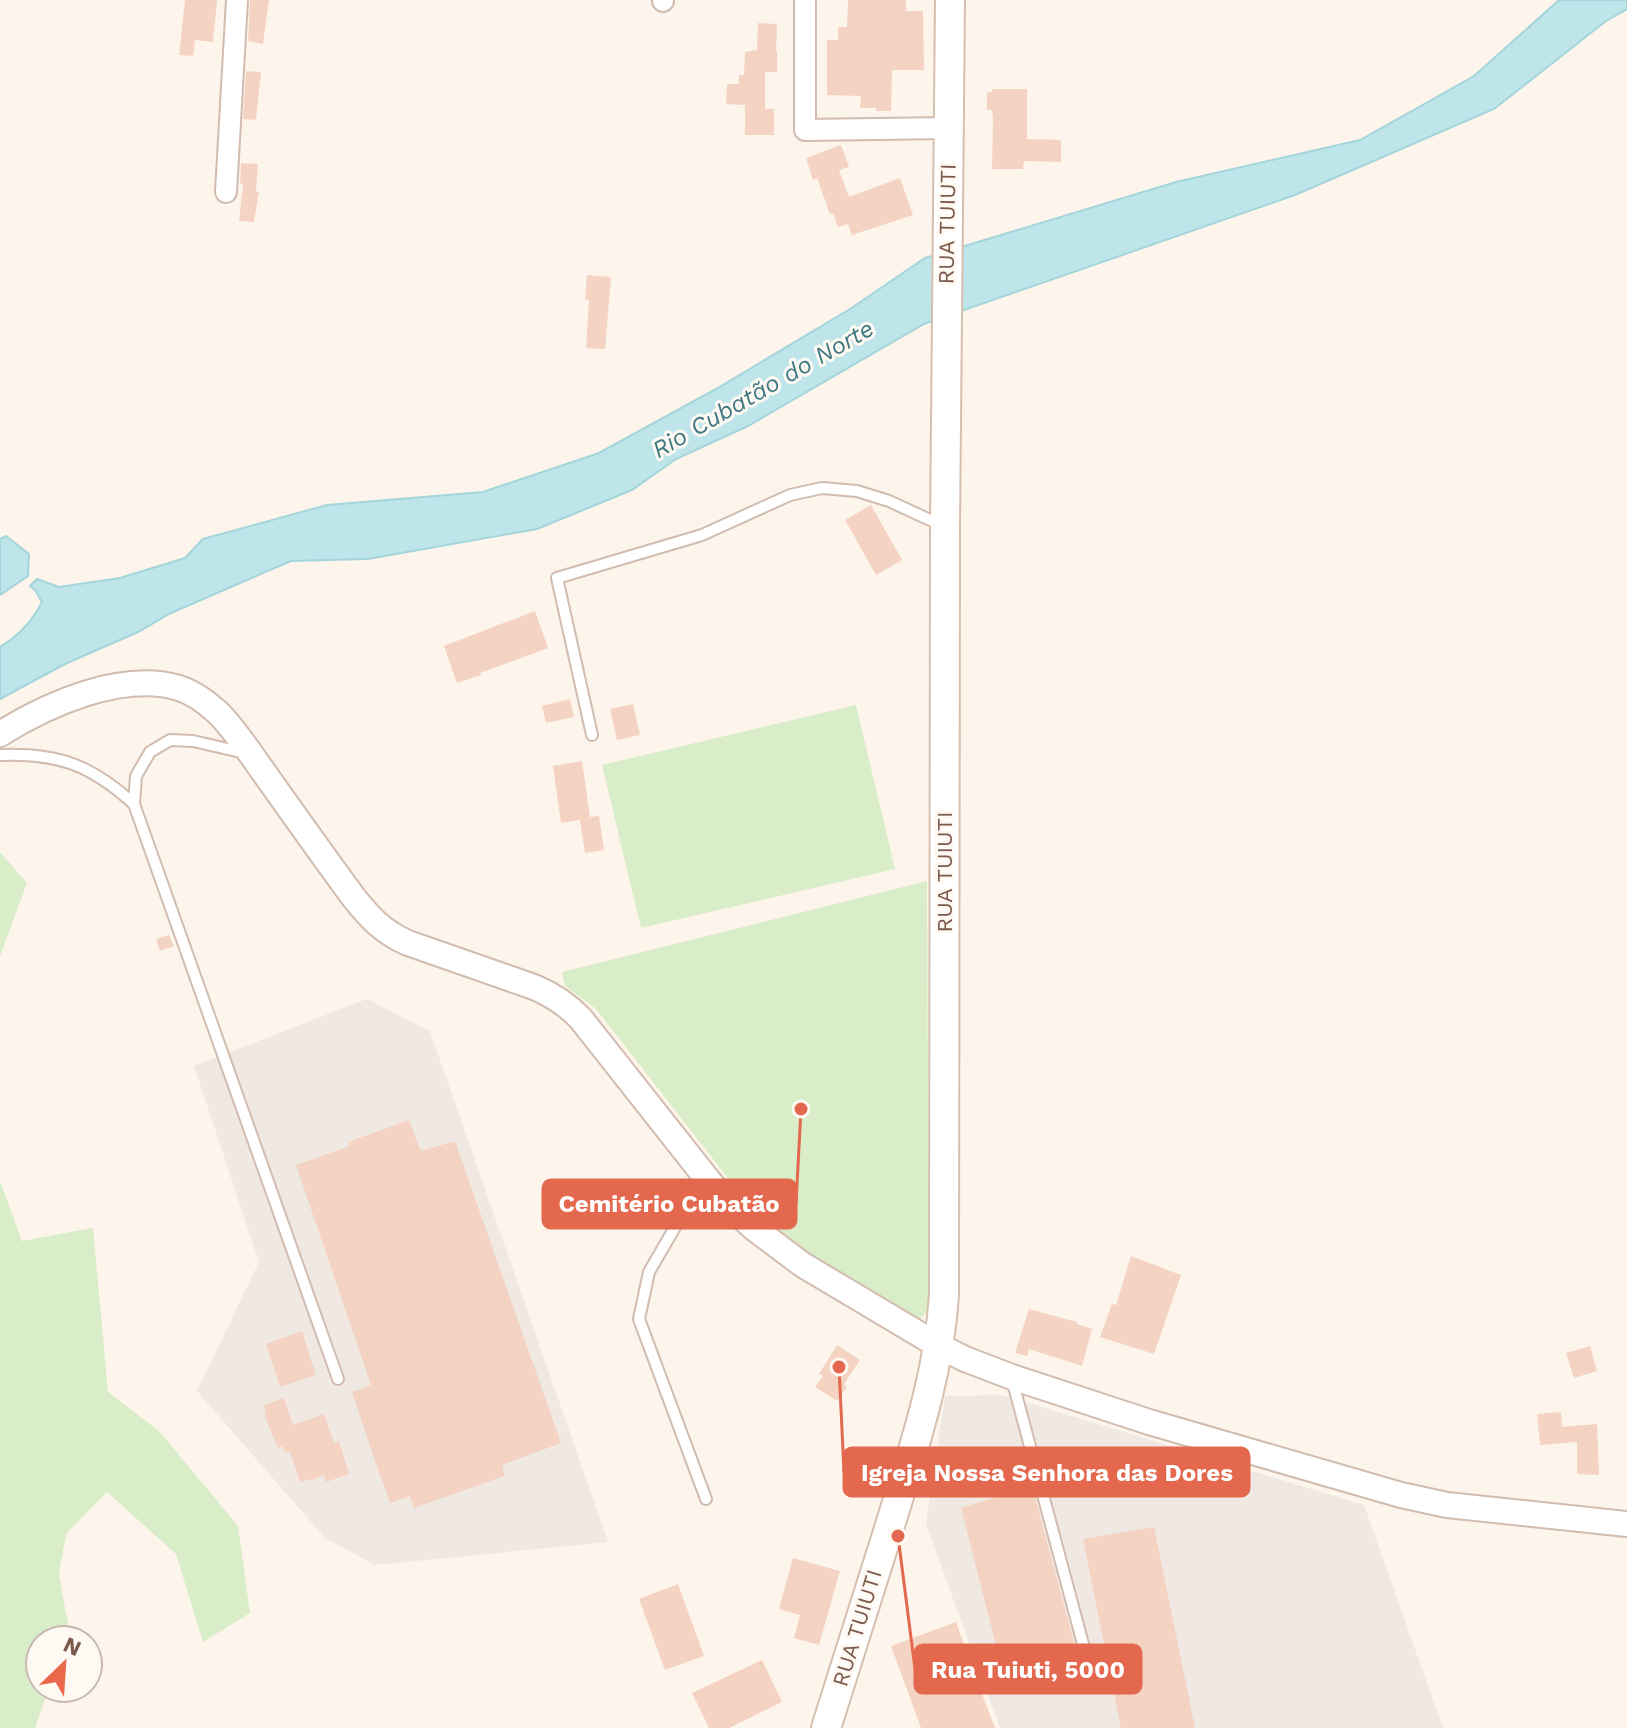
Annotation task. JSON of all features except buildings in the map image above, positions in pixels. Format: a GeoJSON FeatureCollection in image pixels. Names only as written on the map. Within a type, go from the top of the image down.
{"type":"FeatureCollection","features":[{"type":"Feature","properties":{"kind":"main road","name":"RUA TUIUTI"},"geometry":{"type":"LineString","coordinates":[[826,1728],[917,1439],[939,1346],[944,1279],[945,527],[950,0]]}},
{"type":"Feature","properties":{"kind":"street"},"geometry":{"type":"LineString","coordinates":[[226,192],[237,0]]}},
{"type":"Feature","properties":{"kind":"street"},"geometry":{"type":"LineString","coordinates":[[805,0],[805,130],[948,128]]}},
{"type":"Feature","properties":{"kind":"street"},"geometry":{"type":"LineString","coordinates":[[0,734],[47,709],[90,692],[128,684],[181,689],[208,705],[251,754],[372,920],[390,935],[408,943],[534,987],[568,1005],[734,1210],[803,1265],[965,1359],[1149,1422],[1401,1495],[1447,1505],[1627,1524]]}},
{"type":"Feature","properties":{"kind":"lane"},"geometry":{"type":"LineString","coordinates":[[592,735],[557,578],[702,535],[790,495],[822,488],[857,491],[889,501],[945,527]]}},
{"type":"Feature","properties":{"kind":"lane"},"geometry":{"type":"LineString","coordinates":[[251,754],[193,741],[170,740],[150,752],[136,776],[134,804],[338,1379]]}},
{"type":"Feature","properties":{"kind":"lane"},"geometry":{"type":"LineString","coordinates":[[0,755],[53,757],[97,774],[134,804]]}},
{"type":"Feature","properties":{"kind":"lane"},"geometry":{"type":"LineString","coordinates":[[706,1499],[639,1319],[649,1272],[682,1215],[708,1180]]}},
{"type":"Feature","properties":{"kind":"lane"},"geometry":{"type":"LineString","coordinates":[[1012,1377],[1094,1685]]}},
{"type":"Feature","properties":{"kind":"shaded area"},"geometry":{"type":"Polygon","coordinates":[[[367,999],[430,1031],[608,1542],[375,1565],[325,1538],[197,1391],[259,1262],[194,1066],[367,999]]]}},
{"type":"Feature","properties":{"kind":"shaded area"},"geometry":{"type":"Polygon","coordinates":[[[1002,1395],[1364,1505],[1443,1728],[1000,1728],[926,1524],[945,1396],[1002,1395]]]}},
{"type":"Feature","properties":{"kind":"green space"},"geometry":{"type":"Polygon","coordinates":[[[856,705],[895,869],[641,928],[602,765],[856,705]]]}},
{"type":"Feature","properties":{"kind":"green space"},"geometry":{"type":"Polygon","coordinates":[[[0,852],[27,883],[0,956],[0,852]]]}},
{"type":"Feature","properties":{"kind":"green space"},"geometry":{"type":"Polygon","coordinates":[[[927,881],[929,1310],[920,1319],[906,1322],[808,1259],[752,1209],[596,1009],[565,986],[562,972],[927,881]]]}},
{"type":"Feature","properties":{"kind":"green space"},"geometry":{"type":"Polygon","coordinates":[[[0,1181],[22,1241],[93,1228],[108,1392],[159,1431],[238,1526],[250,1613],[203,1642],[176,1554],[107,1492],[66,1534],[59,1574],[68,1624],[24,1624],[24,1704],[43,1704],[35,1728],[0,1728],[0,1181]]]}},
{"type":"Feature","properties":{"kind":"water","name":"Rio Cubatão do Norte"},"geometry":{"type":"Polygon","coordinates":[[[1559,0],[1627,0],[1627,9],[1606,21],[1494,109],[1295,195],[924,324],[748,426],[676,459],[632,490],[537,529],[368,559],[291,561],[171,613],[0,699],[0,647],[24,627],[42,602],[30,586],[37,579],[59,587],[120,578],[185,558],[203,539],[327,505],[483,492],[599,453],[716,389],[850,309],[925,258],[1176,182],[1360,140],[1474,76],[1559,0]]]}},
{"type":"Feature","properties":{"kind":"water"},"geometry":{"type":"Polygon","coordinates":[[[6,536],[29,554],[28,576],[0,595],[0,539],[6,536]]]}},
{"type":"Feature","properties":{"kind":"place","name":"Cemitério Cubatão"},"geometry":{"type":"Point","coordinates":[801,1109]}},
{"type":"Feature","properties":{"kind":"place","name":"Igreja Nossa Senhora das Dores"},"geometry":{"type":"Point","coordinates":[839,1367]}},
{"type":"Feature","properties":{"kind":"place","name":"Rua Tuiuti, 5000"},"geometry":{"type":"Point","coordinates":[898,1536]}}]}
